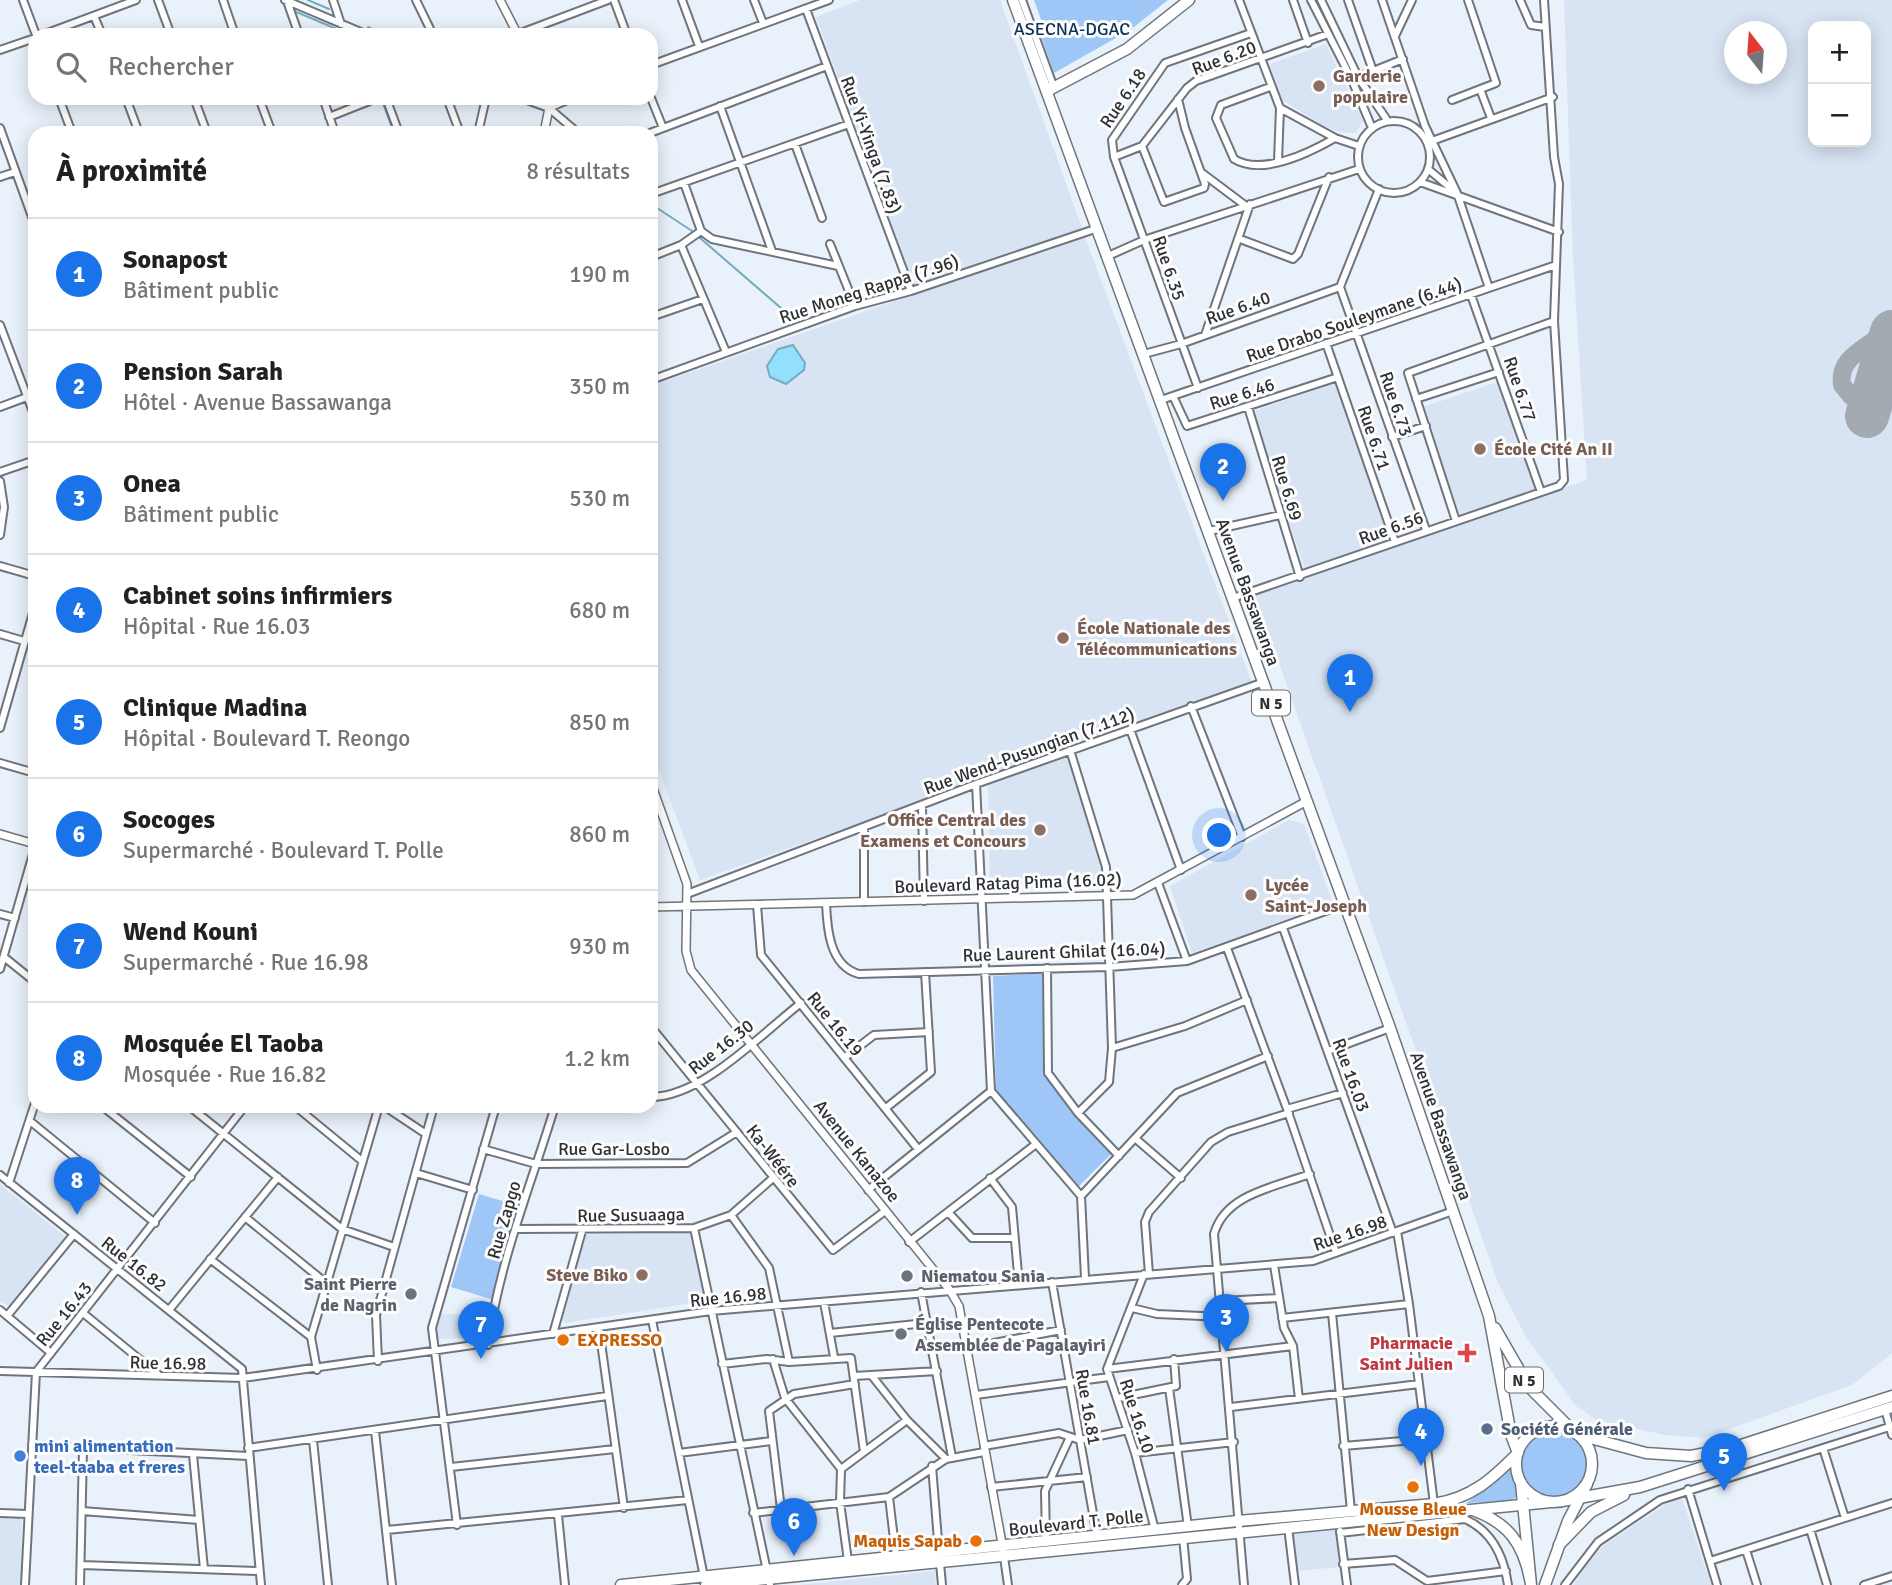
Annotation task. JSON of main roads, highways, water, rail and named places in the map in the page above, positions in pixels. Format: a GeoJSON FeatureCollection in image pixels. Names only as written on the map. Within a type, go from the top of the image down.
{"type":"FeatureCollection","features":[{"type":"Feature","properties":{"kind":"main road","name":"Avenue Bassawanga"},"geometry":{"type":"LineString","coordinates":[[1013,0],[1051,90],[1108,256],[1390,1028],[1489,1316],[1511,1435],[1518,1453]]}},
{"type":"Feature","properties":{"kind":"main road"},"geometry":{"type":"LineString","coordinates":[[1051,90],[1127,49],[1189,0]]}},
{"type":"Feature","properties":{"kind":"main road","name":"Avenue Bassawanga"},"geometry":{"type":"LineString","coordinates":[[1489,1316],[1529,1387],[1547,1408],[1577,1433]]}},
{"type":"Feature","properties":{"kind":"main road","name":"N 5"},"geometry":{"type":"LineString","coordinates":[[1521,1483],[1516,1466],[1518,1453],[1526,1438],[1542,1428],[1561,1427],[1647,1453],[1691,1456],[1732,1448],[1892,1396]]}},
{"type":"Feature","properties":{"kind":"main road"},"geometry":{"type":"LineString","coordinates":[[1559,1545],[1591,1512],[1640,1487],[1888,1408]]}},
{"type":"Feature","properties":{"kind":"main road","name":"N 5"},"geometry":{"type":"LineString","coordinates":[[1577,1433],[1591,1455],[1592,1470],[1587,1484]]}},
{"type":"Feature","properties":{"kind":"main road","name":"Boulevard T. Polle"},"geometry":{"type":"LineString","coordinates":[[621,1585],[768,1578],[1003,1551],[1183,1537],[1239,1526],[1352,1511],[1434,1504],[1460,1499],[1479,1490],[1518,1453]]}},
{"type":"Feature","properties":{"kind":"main road"},"geometry":{"type":"LineString","coordinates":[[1521,1483],[1532,1495],[1556,1501],[1576,1495],[1587,1484]]}},
{"type":"Feature","properties":{"kind":"main road"},"geometry":{"type":"LineString","coordinates":[[1521,1483],[1530,1582]]}},
{"type":"Feature","properties":{"kind":"main road"},"geometry":{"type":"LineString","coordinates":[[1545,1585],[1559,1545],[1587,1484]]}},
{"type":"Feature","properties":{"kind":"main road","name":"Boulevard T. Polle"},"geometry":{"type":"LineString","coordinates":[[1003,1551],[1046,1541],[1188,1527],[1288,1527],[1470,1508],[1579,1500],[1640,1487]]}},
{"type":"Feature","properties":{"kind":"main road"},"geometry":{"type":"LineString","coordinates":[[1591,1512],[1595,1497]]}},
{"type":"Feature","properties":{"kind":"main road"},"geometry":{"type":"LineString","coordinates":[[1470,1508],[1493,1518],[1515,1537],[1525,1554],[1530,1582]]}},
{"type":"Feature","properties":{"kind":"main road","name":"Boulevard T. Polle"},"geometry":{"type":"LineString","coordinates":[[768,1578],[848,1561],[896,1556],[939,1558]]}},
{"type":"Feature","properties":{"kind":"waterway"},"geometry":{"type":"LineString","coordinates":[[308,0],[329,9]]}},
{"type":"Feature","properties":{"kind":"waterway"},"geometry":{"type":"LineString","coordinates":[[294,11],[334,28]]}},
{"type":"Feature","properties":{"kind":"waterway"},"geometry":{"type":"LineString","coordinates":[[384,105],[391,126]]}},
{"type":"Feature","properties":{"kind":"waterway"},"geometry":{"type":"LineString","coordinates":[[658,209],[692,231]]}},
{"type":"Feature","properties":{"kind":"waterway"},"geometry":{"type":"LineString","coordinates":[[700,238],[796,321]]}},
{"type":"Feature","properties":{"kind":"place","name":"Garderie populaire"},"geometry":{"type":"Point","coordinates":[1319,86]}},
{"type":"Feature","properties":{"kind":"place","name":"École Cité An II"},"geometry":{"type":"Point","coordinates":[1480,449]}},
{"type":"Feature","properties":{"kind":"place","name":"Pension Sarah"},"geometry":{"type":"Point","coordinates":[1223,501]}},
{"type":"Feature","properties":{"kind":"place","name":"École Nationale des Télécommunications"},"geometry":{"type":"Point","coordinates":[1063,638]}},
{"type":"Feature","properties":{"kind":"place","name":"Sonapost"},"geometry":{"type":"Point","coordinates":[1350,712]}},
{"type":"Feature","properties":{"kind":"place","name":"Office Central des Examens et Concours"},"geometry":{"type":"Point","coordinates":[1040,830]}},
{"type":"Feature","properties":{"kind":"place","name":"Lycée Saint-Joseph"},"geometry":{"type":"Point","coordinates":[1251,895]}},
{"type":"Feature","properties":{"kind":"place","name":"Mosquée El Taoba"},"geometry":{"type":"Point","coordinates":[77,1215]}},
{"type":"Feature","properties":{"kind":"place","name":"Steve Biko"},"geometry":{"type":"Point","coordinates":[642,1275]}},
{"type":"Feature","properties":{"kind":"place","name":"Niematou Sania"},"geometry":{"type":"Point","coordinates":[907,1276]}},
{"type":"Feature","properties":{"kind":"place","name":"Saint Pierre de Nagrin"},"geometry":{"type":"Point","coordinates":[411,1294]}},
{"type":"Feature","properties":{"kind":"place","name":"Église Pentecote Assemblée de Pagalayiri"},"geometry":{"type":"Point","coordinates":[901,1334]}},
{"type":"Feature","properties":{"kind":"place","name":"EXPRESSO"},"geometry":{"type":"Point","coordinates":[563,1340]}},
{"type":"Feature","properties":{"kind":"place","name":"Onea"},"geometry":{"type":"Point","coordinates":[1226,1352]}},
{"type":"Feature","properties":{"kind":"place","name":"Pharmacie Saint Julien"},"geometry":{"type":"Point","coordinates":[1467,1353]}},
{"type":"Feature","properties":{"kind":"place","name":"Wend Kouni"},"geometry":{"type":"Point","coordinates":[481,1359]}},
{"type":"Feature","properties":{"kind":"place","name":"Société Générale"},"geometry":{"type":"Point","coordinates":[1487,1429]}},
{"type":"Feature","properties":{"kind":"place","name":"mini alimentation teel-taaba et freres"},"geometry":{"type":"Point","coordinates":[20,1456]}},
{"type":"Feature","properties":{"kind":"place","name":"Cabinet soins infirmiers"},"geometry":{"type":"Point","coordinates":[1421,1466]}},
{"type":"Feature","properties":{"kind":"place","name":"Mousse Bleue New Design"},"geometry":{"type":"Point","coordinates":[1413,1487]}},
{"type":"Feature","properties":{"kind":"place","name":"Clinique Madina"},"geometry":{"type":"Point","coordinates":[1724,1491]}},
{"type":"Feature","properties":{"kind":"place","name":"Maquis Sapab"},"geometry":{"type":"Point","coordinates":[976,1541]}},
{"type":"Feature","properties":{"kind":"place","name":"Socoges"},"geometry":{"type":"Point","coordinates":[794,1556]}},
{"type":"Feature","properties":{"kind":"park label","name":"ASECNA-DGAC"},"geometry":{"type":"Point","coordinates":[1072,29]}}]}
